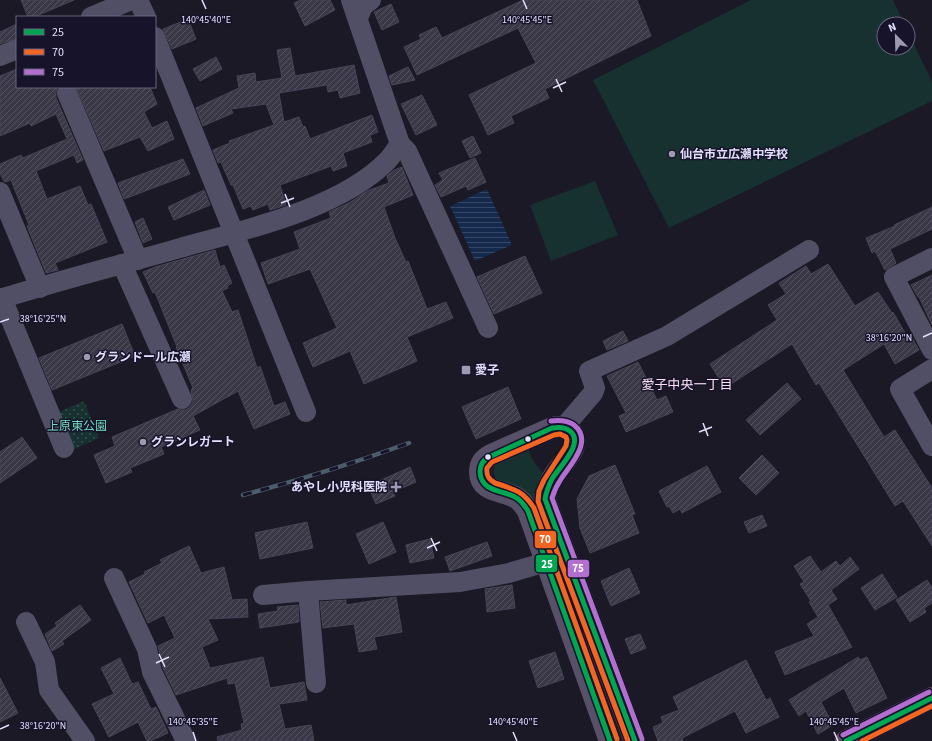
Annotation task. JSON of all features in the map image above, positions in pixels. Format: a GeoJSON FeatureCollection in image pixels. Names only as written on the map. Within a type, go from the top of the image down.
{"type":"FeatureCollection","features":[{"type":"Feature","properties":{"kind":"highway"},"geometry":{"type":"LineString","coordinates":[[846,741],[932,698]]}},
{"type":"Feature","properties":{"kind":"main road"},"geometry":{"type":"LineString","coordinates":[[610,741],[528,511],[522,502],[514,497],[490,489],[483,484],[480,477],[480,468],[483,460],[491,455],[558,426],[570,430],[574,436],[574,445],[571,453],[549,483],[544,499],[635,741]]}},
{"type":"Feature","properties":{"kind":"street"},"geometry":{"type":"LineString","coordinates":[[93,16],[131,0]]}},
{"type":"Feature","properties":{"kind":"street"},"geometry":{"type":"LineString","coordinates":[[138,0],[146,16]]}},
{"type":"Feature","properties":{"kind":"street"},"geometry":{"type":"LineString","coordinates":[[372,0],[363,6],[354,9],[400,144],[407,151],[488,328]]}},
{"type":"Feature","properties":{"kind":"street"},"geometry":{"type":"LineString","coordinates":[[156,39],[306,412]]}},
{"type":"Feature","properties":{"kind":"street"},"geometry":{"type":"LineString","coordinates":[[0,56],[16,49]]}},
{"type":"Feature","properties":{"kind":"street"},"geometry":{"type":"LineString","coordinates":[[67,93],[182,399]]}},
{"type":"Feature","properties":{"kind":"street"},"geometry":{"type":"LineString","coordinates":[[64,448],[1,299],[234,233],[298,212],[350,189],[373,173],[388,160],[400,144]]}},
{"type":"Feature","properties":{"kind":"street"},"geometry":{"type":"LineString","coordinates":[[0,192],[40,288]]}},
{"type":"Feature","properties":{"kind":"street"},"geometry":{"type":"LineString","coordinates":[[564,427],[593,393],[595,388],[589,371],[667,336],[809,250]]}},
{"type":"Feature","properties":{"kind":"street"},"geometry":{"type":"LineString","coordinates":[[932,258],[894,277],[932,350]]}},
{"type":"Feature","properties":{"kind":"street"},"geometry":{"type":"LineString","coordinates":[[932,369],[900,389],[932,446]]}},
{"type":"Feature","properties":{"kind":"street"},"geometry":{"type":"LineString","coordinates":[[263,595],[460,582],[509,573],[546,562]]}},
{"type":"Feature","properties":{"kind":"street"},"geometry":{"type":"LineString","coordinates":[[114,578],[147,649],[152,672],[186,741]]}},
{"type":"Feature","properties":{"kind":"street"},"geometry":{"type":"LineString","coordinates":[[308,591],[316,683]]}},
{"type":"Feature","properties":{"kind":"street"},"geometry":{"type":"LineString","coordinates":[[26,622],[45,662],[49,690],[85,741]]}},
{"type":"Feature","properties":{"kind":"green space"},"geometry":{"type":"Polygon","coordinates":[[[751,0],[893,0],[900,16],[876,16],[876,56],[916,56],[916,49],[932,82],[932,101],[669,228],[593,80],[751,0]]]}},
{"type":"Feature","properties":{"kind":"green space"},"geometry":{"type":"Polygon","coordinates":[[[595,181],[618,235],[551,261],[530,205],[595,181]]]}},
{"type":"Feature","properties":{"kind":"green space","name":"上原東公園"},"geometry":{"type":"Polygon","coordinates":[[[84,401],[99,438],[70,451],[54,414],[84,401]]]}},
{"type":"Feature","properties":{"kind":"green space"},"geometry":{"type":"Polygon","coordinates":[[[528,450],[534,462],[544,474],[536,488],[536,497],[534,500],[524,490],[496,479],[493,472],[495,465],[528,450]]]}},
{"type":"Feature","properties":{"kind":"water"},"geometry":{"type":"Polygon","coordinates":[[[487,189],[512,245],[475,261],[450,206],[487,189]]]}},
{"type":"Feature","properties":{"kind":"building"},"geometry":{"type":"Polygon","coordinates":[[[21,0],[74,0],[36,16],[28,16],[21,0]]]}},
{"type":"Feature","properties":{"kind":"building"},"geometry":{"type":"Polygon","coordinates":[[[301,0],[330,0],[335,10],[305,26],[294,3],[301,0]]]}},
{"type":"Feature","properties":{"kind":"building"},"geometry":{"type":"Polygon","coordinates":[[[523,0],[637,0],[651,36],[545,89],[549,98],[511,116],[514,123],[488,135],[469,95],[536,63],[518,28],[417,75],[404,47],[421,39],[419,35],[436,27],[442,38],[523,0]]]}},
{"type":"Feature","properties":{"kind":"building"},"geometry":{"type":"Polygon","coordinates":[[[391,4],[399,22],[382,30],[374,12],[391,4]]]}},
{"type":"Feature","properties":{"kind":"building"},"geometry":{"type":"Polygon","coordinates":[[[188,19],[196,39],[172,49],[163,29],[188,19]]]}},
{"type":"Feature","properties":{"kind":"building"},"geometry":{"type":"Polygon","coordinates":[[[16,24],[16,38],[0,44],[0,32],[16,24]]]}},
{"type":"Feature","properties":{"kind":"building"},"geometry":{"type":"Polygon","coordinates":[[[290,48],[295,76],[354,65],[360,93],[340,98],[338,90],[328,92],[327,85],[279,93],[284,122],[299,117],[303,127],[305,126],[310,139],[372,115],[378,132],[370,135],[372,142],[343,153],[347,166],[333,171],[331,166],[280,185],[286,205],[270,210],[268,204],[253,210],[251,206],[243,209],[233,185],[231,185],[221,162],[218,163],[213,150],[230,143],[229,141],[274,125],[266,104],[231,109],[233,113],[203,126],[196,108],[239,88],[237,76],[255,73],[256,82],[282,78],[277,50],[290,48]]]}},
{"type":"Feature","properties":{"kind":"building"},"geometry":{"type":"Polygon","coordinates":[[[216,57],[222,69],[200,81],[193,69],[216,57]]]}},
{"type":"Feature","properties":{"kind":"building"},"geometry":{"type":"Polygon","coordinates":[[[408,67],[415,80],[392,85],[389,76],[408,67]]]}},
{"type":"Feature","properties":{"kind":"building"},"geometry":{"type":"Polygon","coordinates":[[[16,69],[16,88],[57,88],[56,98],[83,160],[77,163],[74,155],[36,171],[47,199],[80,186],[88,205],[91,204],[107,242],[55,263],[58,270],[46,273],[27,226],[29,225],[11,180],[6,182],[4,181],[0,173],[0,164],[21,155],[23,158],[67,139],[56,114],[31,126],[30,123],[0,136],[0,76],[16,69]]]}},
{"type":"Feature","properties":{"kind":"building"},"geometry":{"type":"Polygon","coordinates":[[[76,88],[150,88],[157,104],[144,112],[152,128],[167,121],[174,139],[148,151],[140,137],[104,151],[76,88]]]}},
{"type":"Feature","properties":{"kind":"building"},"geometry":{"type":"Polygon","coordinates":[[[422,95],[437,125],[416,135],[401,104],[422,95]]]}},
{"type":"Feature","properties":{"kind":"building"},"geometry":{"type":"Polygon","coordinates":[[[473,136],[481,153],[470,158],[462,141],[473,136]]]}},
{"type":"Feature","properties":{"kind":"building"},"geometry":{"type":"Polygon","coordinates":[[[475,158],[486,182],[468,190],[466,186],[441,197],[435,185],[443,180],[439,173],[475,158]]]}},
{"type":"Feature","properties":{"kind":"building"},"geometry":{"type":"Polygon","coordinates":[[[183,159],[190,174],[124,199],[118,183],[183,159]]]}},
{"type":"Feature","properties":{"kind":"building"},"geometry":{"type":"Polygon","coordinates":[[[402,167],[413,195],[384,207],[395,238],[406,262],[408,261],[427,309],[446,302],[453,318],[407,337],[417,361],[364,384],[350,351],[313,367],[303,343],[337,328],[310,269],[268,284],[261,263],[300,249],[294,232],[331,218],[329,212],[349,203],[367,191],[389,183],[387,176],[394,170],[402,167]]]}},
{"type":"Feature","properties":{"kind":"building"},"geometry":{"type":"Polygon","coordinates":[[[204,190],[210,205],[174,220],[168,207],[204,190]]]}},
{"type":"Feature","properties":{"kind":"building"},"geometry":{"type":"Polygon","coordinates":[[[932,207],[932,229],[890,249],[896,263],[885,270],[875,251],[872,253],[866,238],[895,226],[894,225],[932,207]]]}},
{"type":"Feature","properties":{"kind":"building"},"geometry":{"type":"Polygon","coordinates":[[[143,218],[152,239],[143,243],[135,222],[143,218]]]}},
{"type":"Feature","properties":{"kind":"building"},"geometry":{"type":"Polygon","coordinates":[[[215,250],[220,267],[224,265],[232,283],[227,286],[228,288],[222,291],[232,312],[238,310],[257,368],[260,366],[274,406],[285,402],[290,414],[254,429],[238,391],[193,416],[200,430],[161,447],[164,454],[130,468],[132,472],[106,483],[94,455],[115,446],[112,437],[178,409],[186,410],[191,406],[193,401],[191,390],[193,388],[155,292],[153,293],[143,272],[155,267],[215,250]]]}},
{"type":"Feature","properties":{"kind":"building"},"geometry":{"type":"Polygon","coordinates":[[[525,256],[542,293],[494,314],[477,277],[525,256]]]}},
{"type":"Feature","properties":{"kind":"building"},"geometry":{"type":"Polygon","coordinates":[[[828,264],[855,306],[878,292],[892,313],[893,312],[908,338],[911,336],[919,350],[895,364],[884,344],[843,370],[884,437],[895,430],[932,488],[932,546],[903,501],[895,506],[819,383],[816,385],[792,344],[725,388],[710,364],[777,320],[768,305],[786,294],[779,283],[806,266],[811,274],[828,264]]]}},
{"type":"Feature","properties":{"kind":"building"},"geometry":{"type":"Polygon","coordinates":[[[932,275],[932,325],[919,297],[911,285],[932,275]]]}},
{"type":"Feature","properties":{"kind":"building","name":"グランドール広瀬"},"geometry":{"type":"Polygon","coordinates":[[[122,324],[135,356],[52,390],[39,358],[122,324]]]}},
{"type":"Feature","properties":{"kind":"building"},"geometry":{"type":"Polygon","coordinates":[[[623,331],[628,341],[607,350],[603,341],[623,331]]]}},
{"type":"Feature","properties":{"kind":"building"},"geometry":{"type":"Polygon","coordinates":[[[638,362],[657,400],[666,396],[673,412],[626,432],[619,416],[626,413],[607,376],[638,362]]]}},
{"type":"Feature","properties":{"kind":"building"},"geometry":{"type":"Polygon","coordinates":[[[787,383],[801,399],[760,435],[746,420],[787,383]]]}},
{"type":"Feature","properties":{"kind":"building"},"geometry":{"type":"Polygon","coordinates":[[[508,387],[521,419],[476,439],[462,407],[508,387]]]}},
{"type":"Feature","properties":{"kind":"building"},"geometry":{"type":"Polygon","coordinates":[[[22,437],[37,458],[0,483],[0,452],[22,437]]]}},
{"type":"Feature","properties":{"kind":"building"},"geometry":{"type":"Polygon","coordinates":[[[762,455],[779,473],[756,495],[739,478],[762,455]]]}},
{"type":"Feature","properties":{"kind":"building"},"geometry":{"type":"Polygon","coordinates":[[[615,465],[635,514],[632,515],[639,533],[590,553],[580,528],[577,499],[589,476],[615,465]]]}},
{"type":"Feature","properties":{"kind":"building"},"geometry":{"type":"Polygon","coordinates":[[[707,466],[721,492],[682,513],[680,509],[673,513],[669,506],[667,507],[659,491],[707,466]]]}},
{"type":"Feature","properties":{"kind":"building"},"geometry":{"type":"Polygon","coordinates":[[[410,467],[416,482],[393,492],[395,496],[376,504],[368,486],[410,467]]]}},
{"type":"Feature","properties":{"kind":"building"},"geometry":{"type":"Polygon","coordinates":[[[762,515],[767,526],[749,533],[744,522],[762,515]]]}},
{"type":"Feature","properties":{"kind":"building"},"geometry":{"type":"Polygon","coordinates":[[[307,522],[313,548],[260,559],[255,533],[307,522]]]}},
{"type":"Feature","properties":{"kind":"building"},"geometry":{"type":"Polygon","coordinates":[[[383,522],[396,552],[369,564],[356,534],[383,522]]]}},
{"type":"Feature","properties":{"kind":"building"},"geometry":{"type":"Polygon","coordinates":[[[430,539],[434,558],[410,563],[406,545],[430,539]]]}},
{"type":"Feature","properties":{"kind":"building"},"geometry":{"type":"Polygon","coordinates":[[[487,542],[492,556],[450,571],[445,557],[487,542]]]}},
{"type":"Feature","properties":{"kind":"building"},"geometry":{"type":"Polygon","coordinates":[[[189,546],[201,573],[224,567],[232,600],[247,599],[248,617],[208,619],[218,640],[202,647],[210,668],[263,657],[270,688],[304,682],[307,700],[279,704],[285,729],[311,725],[314,741],[218,741],[217,737],[242,730],[241,724],[244,723],[235,683],[228,684],[227,678],[176,695],[163,668],[158,646],[175,638],[164,615],[148,623],[129,582],[162,563],[160,560],[189,546]]]}},
{"type":"Feature","properties":{"kind":"building"},"geometry":{"type":"Polygon","coordinates":[[[810,556],[821,572],[836,561],[840,566],[850,557],[859,569],[831,590],[837,599],[828,605],[852,647],[785,675],[775,652],[814,636],[807,624],[818,617],[809,602],[811,601],[800,584],[804,582],[794,566],[810,556]]]}},
{"type":"Feature","properties":{"kind":"building"},"geometry":{"type":"Polygon","coordinates":[[[629,568],[640,593],[611,606],[601,581],[629,568]]]}},
{"type":"Feature","properties":{"kind":"building"},"geometry":{"type":"Polygon","coordinates":[[[882,574],[897,597],[875,610],[861,588],[882,574]]]}},
{"type":"Feature","properties":{"kind":"building"},"geometry":{"type":"Polygon","coordinates":[[[927,580],[932,588],[932,603],[924,608],[926,612],[910,622],[896,600],[927,580]]]}},
{"type":"Feature","properties":{"kind":"building"},"geometry":{"type":"Polygon","coordinates":[[[512,585],[515,608],[487,612],[485,589],[512,585]]]}},
{"type":"Feature","properties":{"kind":"building"},"geometry":{"type":"Polygon","coordinates":[[[396,597],[402,632],[374,637],[377,649],[359,652],[354,624],[323,628],[320,602],[346,600],[346,605],[396,597]]]}},
{"type":"Feature","properties":{"kind":"building"},"geometry":{"type":"Polygon","coordinates":[[[80,605],[91,620],[62,641],[64,644],[52,651],[45,634],[57,626],[55,623],[80,605]]]}},
{"type":"Feature","properties":{"kind":"building"},"geometry":{"type":"Polygon","coordinates":[[[298,605],[299,622],[260,628],[258,614],[278,611],[277,607],[298,605]]]}},
{"type":"Feature","properties":{"kind":"building"},"geometry":{"type":"Polygon","coordinates":[[[640,634],[646,648],[631,654],[625,639],[640,634]]]}},
{"type":"Feature","properties":{"kind":"building"},"geometry":{"type":"Polygon","coordinates":[[[555,652],[564,679],[538,688],[529,661],[555,652]]]}},
{"type":"Feature","properties":{"kind":"building"},"geometry":{"type":"Polygon","coordinates":[[[858,657],[860,660],[867,657],[887,698],[856,713],[844,688],[821,702],[833,725],[818,734],[806,711],[799,716],[789,700],[858,657]]]}},
{"type":"Feature","properties":{"kind":"building"},"geometry":{"type":"Polygon","coordinates":[[[120,658],[132,684],[138,682],[151,709],[156,707],[168,733],[147,741],[138,722],[109,737],[92,704],[114,694],[101,668],[120,658]]]}},
{"type":"Feature","properties":{"kind":"building"},"geometry":{"type":"Polygon","coordinates":[[[746,660],[766,700],[770,698],[779,717],[746,733],[735,711],[682,738],[683,741],[658,741],[653,727],[663,723],[661,717],[679,710],[673,697],[746,660]]]}},
{"type":"Feature","properties":{"kind":"building"},"geometry":{"type":"Polygon","coordinates":[[[0,678],[18,713],[0,722],[0,678]]]}},
{"type":"Feature","properties":{"kind":"railway"},"geometry":{"type":"LineString","coordinates":[[243,495],[327,471],[409,443]]}},
{"type":"Feature","properties":{"kind":"transit line","name":"75"},"geometry":{"type":"LineString","coordinates":[[551,421],[557,420],[569,422],[580,431],[582,438],[578,453],[558,484],[552,498],[642,739]]}},
{"type":"Feature","properties":{"kind":"transit line","name":"25"},"geometry":{"type":"LineString","coordinates":[[610,741],[528,511],[523,503],[517,498],[488,487],[481,479],[481,465],[487,458],[557,427],[570,431],[574,436],[574,442],[573,448],[569,455],[552,479],[545,499],[635,741]]}},
{"type":"Feature","properties":{"kind":"transit line","name":"70"},"geometry":{"type":"LineString","coordinates":[[617,739],[534,508],[518,491],[493,482],[488,477],[487,473],[487,468],[492,462],[554,435],[560,434],[566,437],[566,446],[544,480],[539,491],[538,501],[628,741]]}},
{"type":"Feature","properties":{"kind":"transit line","name":"75"},"geometry":{"type":"LineString","coordinates":[[843,735],[929,692]]}},
{"type":"Feature","properties":{"kind":"transit line","name":"25"},"geometry":{"type":"LineString","coordinates":[[846,741],[932,698]]}},
{"type":"Feature","properties":{"kind":"transit line","name":"70"},"geometry":{"type":"LineString","coordinates":[[862,741],[932,706]]}},
{"type":"Feature","properties":{"kind":"place","name":"仙台市立広瀬中学校"},"geometry":{"type":"Point","coordinates":[672,154]}},
{"type":"Feature","properties":{"kind":"place","name":"グランドール広瀬"},"geometry":{"type":"Point","coordinates":[87,357]}},
{"type":"Feature","properties":{"kind":"place","name":"愛子"},"geometry":{"type":"Point","coordinates":[466,370]}},
{"type":"Feature","properties":{"kind":"place","name":"グランレガート"},"geometry":{"type":"Point","coordinates":[143,442]}},
{"type":"Feature","properties":{"kind":"place","name":"あやし小児科医院"},"geometry":{"type":"Point","coordinates":[396,487]}},
{"type":"Feature","properties":{"kind":"district","name":"愛子中央一丁目"},"geometry":{"type":"Point","coordinates":[687,385]}}]}
